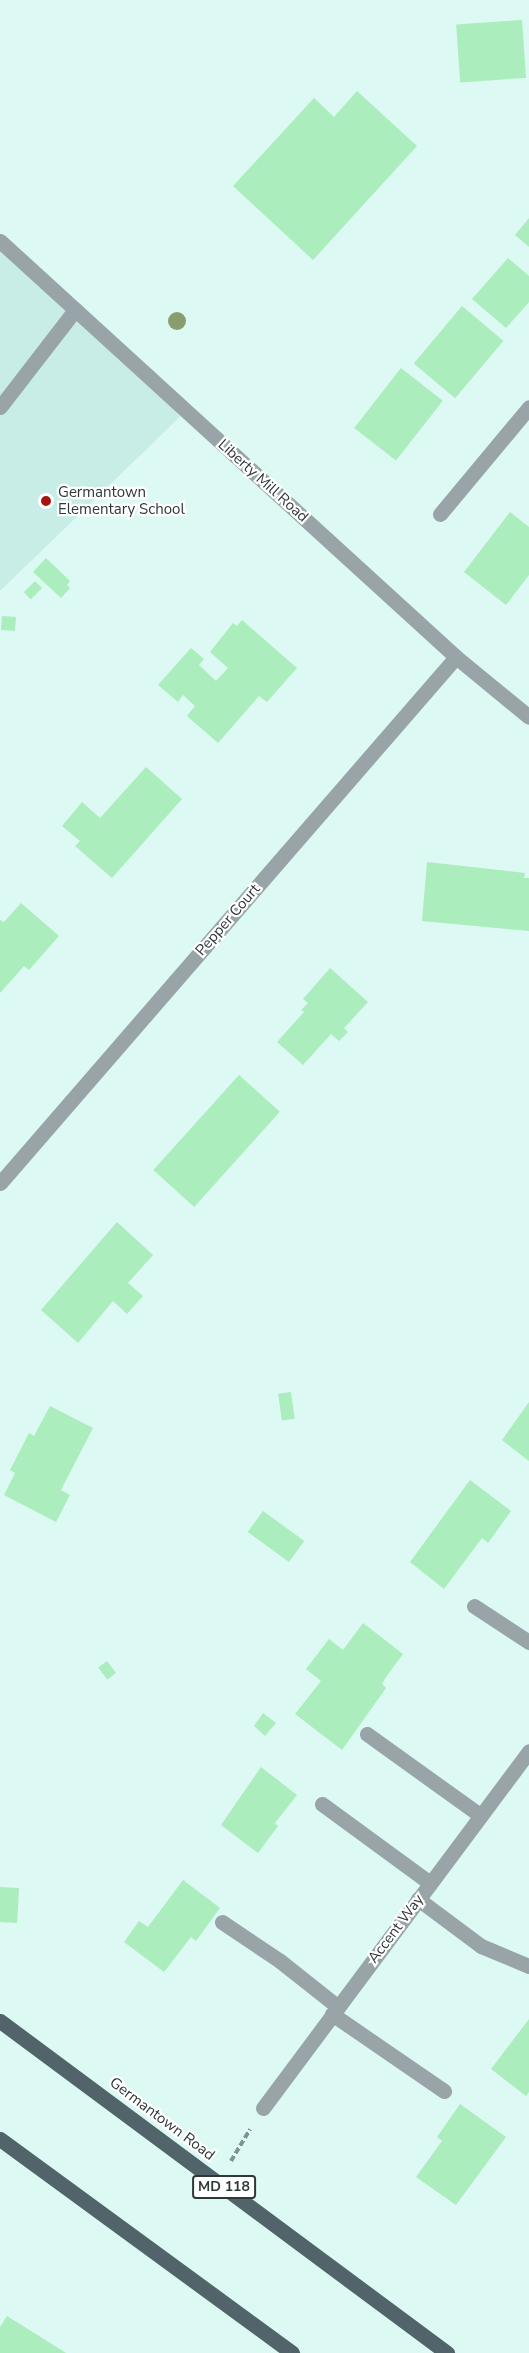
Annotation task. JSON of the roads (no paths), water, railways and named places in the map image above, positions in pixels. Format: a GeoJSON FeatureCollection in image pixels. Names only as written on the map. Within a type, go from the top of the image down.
{"type":"FeatureCollection","features":[{"type":"Feature","properties":{"kind":"main road","name":"Germantown Road"},"geometry":{"type":"LineString","coordinates":[[0,2022],[447,2353]]}},
{"type":"Feature","properties":{"kind":"main road"},"geometry":{"type":"LineString","coordinates":[[0,2139],[292,2353]]}},
{"type":"Feature","properties":{"kind":"street","name":"Liberty Mill Road"},"geometry":{"type":"LineString","coordinates":[[0,242],[456,657],[529,717]]}},
{"type":"Feature","properties":{"kind":"street"},"geometry":{"type":"LineString","coordinates":[[0,407],[75,310]]}},
{"type":"Feature","properties":{"kind":"street"},"geometry":{"type":"LineString","coordinates":[[440,514],[529,407]]}},
{"type":"Feature","properties":{"kind":"street","name":"Pepper Court"},"geometry":{"type":"LineString","coordinates":[[0,1183],[456,657]]}},
{"type":"Feature","properties":{"kind":"street"},"geometry":{"type":"LineString","coordinates":[[474,1606],[529,1641]]}},
{"type":"Feature","properties":{"kind":"street"},"geometry":{"type":"LineString","coordinates":[[367,1734],[481,1816]]}},
{"type":"Feature","properties":{"kind":"street","name":"Accent Way"},"geometry":{"type":"LineString","coordinates":[[263,2108],[529,1751]]}},
{"type":"Feature","properties":{"kind":"street"},"geometry":{"type":"LineString","coordinates":[[322,1804],[430,1883]]}},
{"type":"Feature","properties":{"kind":"street"},"geometry":{"type":"LineString","coordinates":[[418,1899],[481,1946],[529,1966]]}},
{"type":"Feature","properties":{"kind":"street"},"geometry":{"type":"LineString","coordinates":[[222,1922],[280,1961],[335,2011],[444,2091]]}},
{"type":"Feature","properties":{"kind":"place","name":"Germantown Elementary School"},"geometry":{"type":"Point","coordinates":[46,501]}}]}
